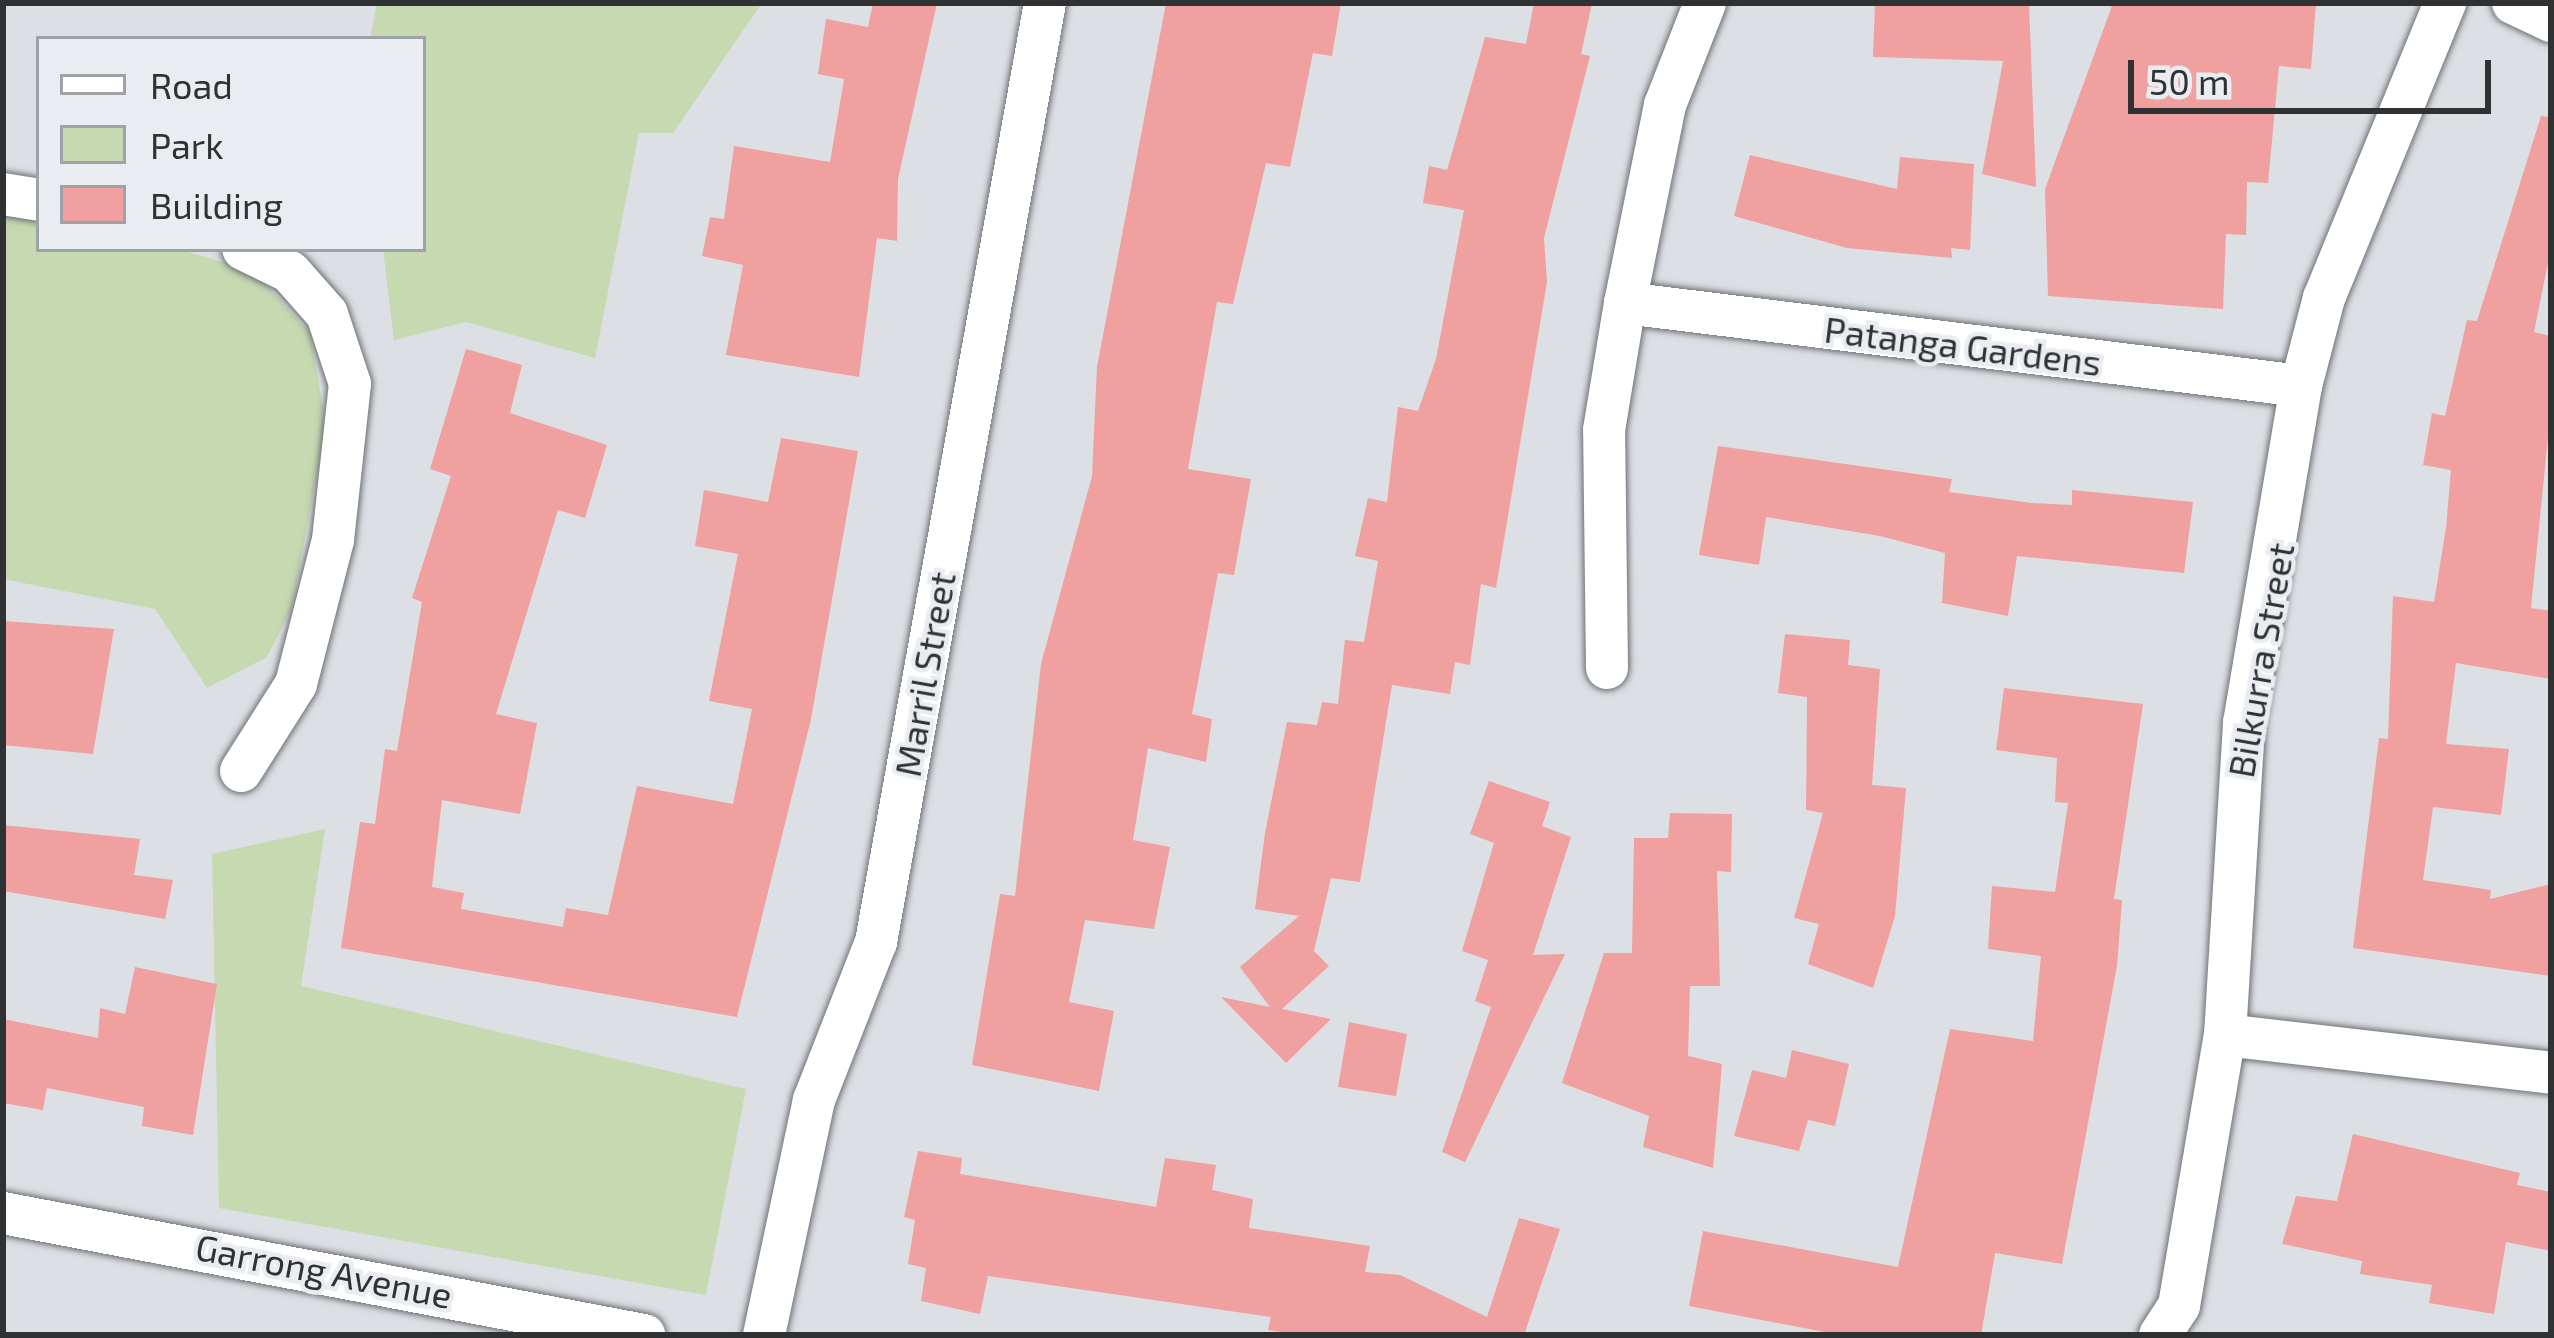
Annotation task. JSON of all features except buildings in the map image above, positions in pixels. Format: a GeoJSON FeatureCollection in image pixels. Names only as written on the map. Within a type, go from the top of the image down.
{"type":"FeatureCollection","features":[{"type":"Feature","properties":{"kind":"street","name":"Marril Street"},"geometry":{"type":"LineString","coordinates":[[764,1335],[814,1100],[876,941],[1045,3]]}},
{"type":"Feature","properties":{"kind":"street"},"geometry":{"type":"LineString","coordinates":[[1607,668],[1604,430],[1665,105],[1705,3]]}},
{"type":"Feature","properties":{"kind":"street","name":"Bilkurra Street"},"geometry":{"type":"LineString","coordinates":[[2160,1335],[2179,1306],[2225,1035],[2244,723],[2301,386],[2324,298],[2445,3]]}},
{"type":"Feature","properties":{"kind":"street"},"geometry":{"type":"LineString","coordinates":[[2513,3],[2551,20]]}},
{"type":"Feature","properties":{"kind":"street"},"geometry":{"type":"LineString","coordinates":[[3,194],[36,200]]}},
{"type":"Feature","properties":{"kind":"street"},"geometry":{"type":"LineString","coordinates":[[242,771],[296,684],[333,540],[350,384],[328,314],[290,272],[249,252]]}},
{"type":"Feature","properties":{"kind":"street","name":"Patanga Gardens"},"geometry":{"type":"LineString","coordinates":[[1625,303],[2301,386]]}},
{"type":"Feature","properties":{"kind":"street"},"geometry":{"type":"LineString","coordinates":[[2225,1035],[2551,1073]]}},
{"type":"Feature","properties":{"kind":"street","name":"Garrong Avenue"},"geometry":{"type":"LineString","coordinates":[[3,1213],[644,1335]]}},
{"type":"Feature","properties":{"kind":"green space"},"geometry":{"type":"Polygon","coordinates":[[[377,3],[762,3],[673,133],[639,133],[595,358],[466,322],[394,340],[383,252],[426,252],[426,36],[371,36],[377,3]]]}},
{"type":"Feature","properties":{"kind":"green space"},"geometry":{"type":"Polygon","coordinates":[[[3,210],[36,217],[36,252],[188,252],[253,271],[310,333],[326,425],[292,608],[267,657],[207,688],[155,609],[3,579],[3,210]]]}},
{"type":"Feature","properties":{"kind":"green space"},"geometry":{"type":"Polygon","coordinates":[[[325,829],[301,986],[746,1089],[706,1295],[219,1208],[212,854],[325,829]]]}}]}
